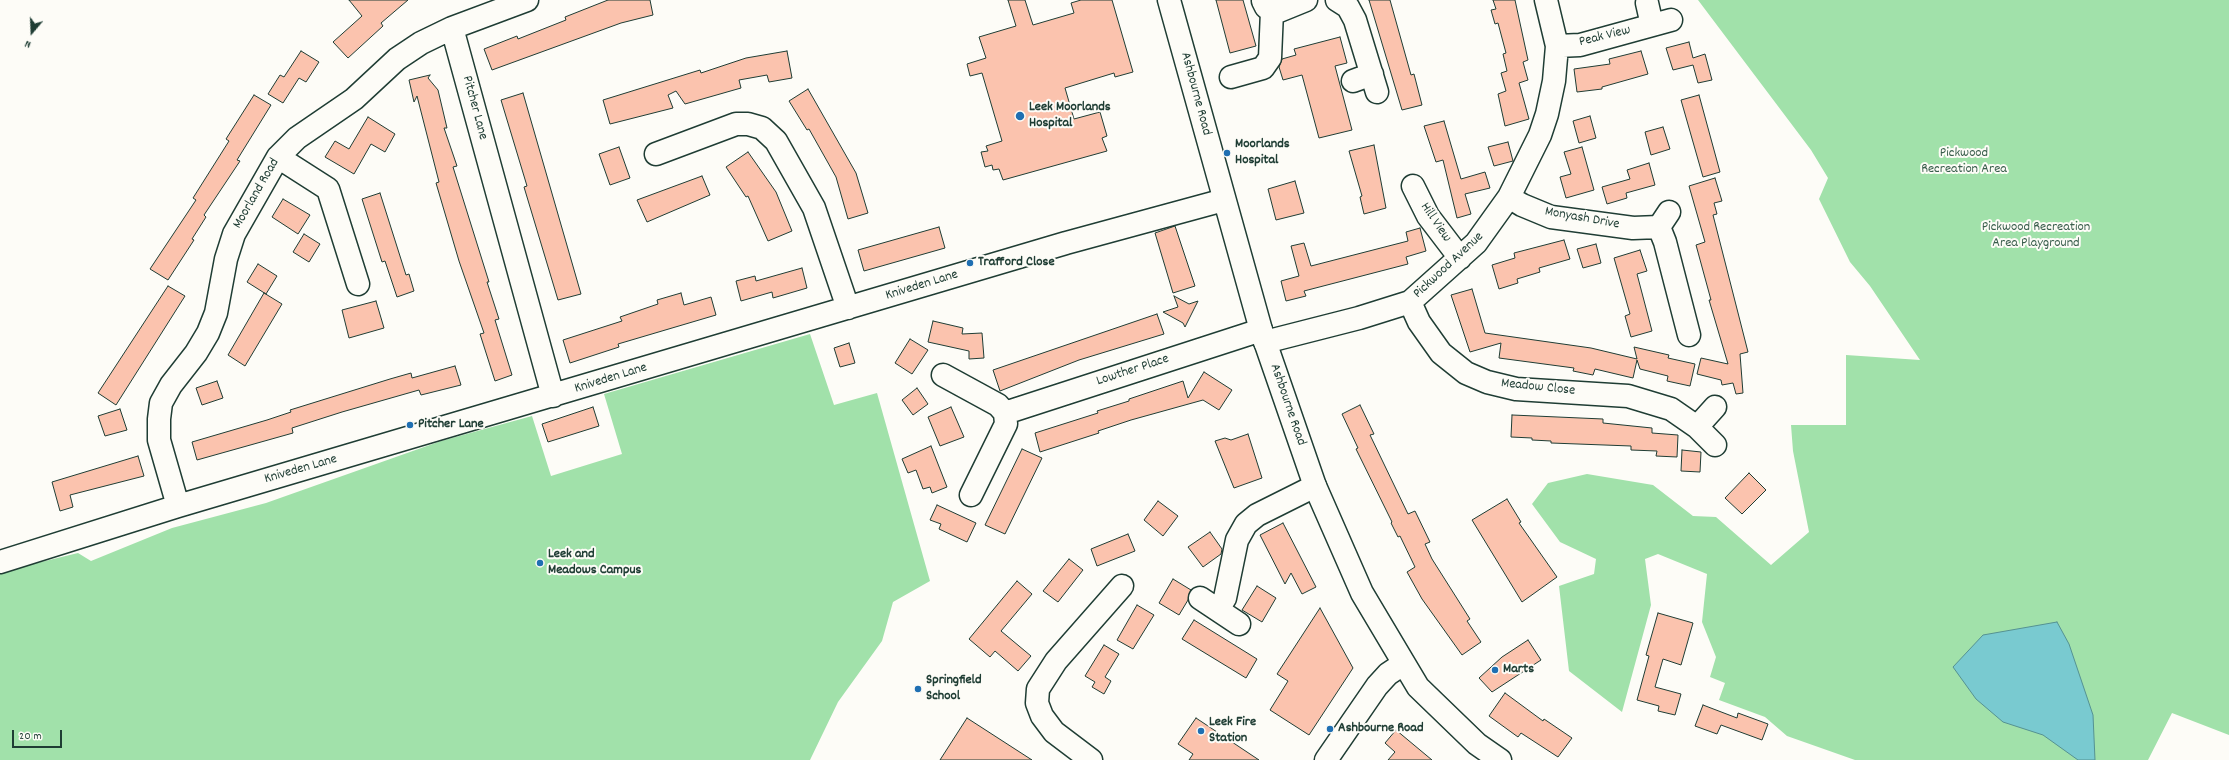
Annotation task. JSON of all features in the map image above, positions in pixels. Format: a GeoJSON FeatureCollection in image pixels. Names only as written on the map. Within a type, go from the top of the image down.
{"type":"FeatureCollection","features":[{"type":"Feature","properties":{"kind":"main road","name":"Moorland Road"},"geometry":{"type":"LineString","coordinates":[[178,506],[159,440],[161,403],[171,384],[196,353],[208,333],[216,312],[226,259],[234,234],[278,157],[297,138],[354,99],[397,59],[421,43],[452,28],[491,6],[527,0]]}},
{"type":"Feature","properties":{"kind":"main road","name":"Ashbourne Road"},"geometry":{"type":"LineString","coordinates":[[1169,0],[1263,336],[1315,486],[1362,593],[1418,687],[1444,714],[1477,744],[1500,760]]}},
{"type":"Feature","properties":{"kind":"main road"},"geometry":{"type":"LineString","coordinates":[[1231,77],[1263,68],[1270,58],[1267,6],[1280,11],[1306,0]]}},
{"type":"Feature","properties":{"kind":"main road"},"geometry":{"type":"LineString","coordinates":[[1337,0],[1348,7],[1355,20],[1367,82]]}},
{"type":"Feature","properties":{"kind":"main road","name":"Pickwood Avenue"},"geometry":{"type":"LineString","coordinates":[[1263,336],[1359,318],[1410,302],[1476,243],[1509,197],[1540,135],[1547,114],[1554,81],[1557,46],[1546,0]]}},
{"type":"Feature","properties":{"kind":"main road","name":"Peak View"},"geometry":{"type":"LineString","coordinates":[[1557,46],[1580,45],[1662,23],[1647,3]]}},
{"type":"Feature","properties":{"kind":"main road","name":"Pitcher Lane"},"geometry":{"type":"LineString","coordinates":[[452,28],[553,396]]}},
{"type":"Feature","properties":{"kind":"main road"},"geometry":{"type":"LineString","coordinates":[[656,154],[736,124],[748,124],[762,128],[776,141],[814,208],[848,308]]}},
{"type":"Feature","properties":{"kind":"main road"},"geometry":{"type":"LineString","coordinates":[[278,157],[328,189],[350,278]]}},
{"type":"Feature","properties":{"kind":"main road","name":"Hill View"},"geometry":{"type":"LineString","coordinates":[[1414,186],[1428,216],[1460,258]]}},
{"type":"Feature","properties":{"kind":"main road","name":"Monyash Drive"},"geometry":{"type":"LineString","coordinates":[[1509,197],[1522,205],[1551,217],[1633,228],[1664,219],[1665,242],[1680,326]]}},
{"type":"Feature","properties":{"kind":"main road","name":"Kniveden Lane"},"geometry":{"type":"LineString","coordinates":[[0,562],[178,506],[1066,243],[1224,200]]}},
{"type":"Feature","properties":{"kind":"main road","name":"Meadow Close"},"geometry":{"type":"LineString","coordinates":[[1410,302],[1419,322],[1441,354],[1466,373],[1487,382],[1516,389],[1628,396],[1671,409],[1697,427],[1715,445]]}},
{"type":"Feature","properties":{"kind":"main road","name":"Lowther Place"},"geometry":{"type":"LineString","coordinates":[[1005,413],[1263,336]]}},
{"type":"Feature","properties":{"kind":"main road"},"geometry":{"type":"LineString","coordinates":[[943,374],[998,405],[1005,413],[1006,424],[971,495]]}},
{"type":"Feature","properties":{"kind":"main road"},"geometry":{"type":"LineString","coordinates":[[1697,427],[1714,407]]}},
{"type":"Feature","properties":{"kind":"main road"},"geometry":{"type":"LineString","coordinates":[[1239,624],[1209,604],[1225,598],[1237,540],[1246,524],[1257,516],[1315,486]]}},
{"type":"Feature","properties":{"kind":"main road"},"geometry":{"type":"LineString","coordinates":[[1091,760],[1054,732],[1042,716],[1038,703],[1038,689],[1044,676],[1092,606],[1122,586]]}},
{"type":"Feature","properties":{"kind":"main road"},"geometry":{"type":"LineString","coordinates":[[1326,760],[1377,686],[1388,674],[1403,664]]}},
{"type":"Feature","properties":{"kind":"green space"},"geometry":{"type":"Polygon","coordinates":[[[1698,0],[2229,0],[2229,735],[2172,713],[2148,760],[1855,760],[1787,736],[1765,717],[1719,700],[1725,683],[1710,677],[1716,657],[1702,622],[1707,574],[1658,554],[1645,559],[1651,605],[1622,712],[1569,671],[1559,586],[1594,574],[1596,559],[1560,542],[1532,504],[1548,483],[1587,474],[1653,485],[1693,516],[1716,517],[1771,565],[1809,532],[1793,451],[1791,425],[1846,425],[1846,355],[1920,360],[1870,286],[1850,262],[1819,199],[1828,178],[1811,150],[1698,0]]]}},
{"type":"Feature","properties":{"kind":"green space","name":"Leek and Meadows Campus"},"geometry":{"type":"Polygon","coordinates":[[[810,334],[834,405],[877,393],[930,581],[893,602],[882,641],[838,702],[810,760],[0,760],[0,572],[78,553],[91,561],[172,528],[266,503],[441,441],[532,416],[551,476],[622,454],[604,394],[810,334]]]}},
{"type":"Feature","properties":{"kind":"water"},"geometry":{"type":"Polygon","coordinates":[[[2057,622],[2069,644],[2093,715],[2095,760],[2078,760],[2043,735],[2003,722],[1976,699],[1953,667],[1983,635],[2057,622]]]}},
{"type":"Feature","properties":{"kind":"building"},"geometry":{"type":"Polygon","coordinates":[[[349,0],[408,0],[381,23],[383,26],[348,58],[333,42],[362,16],[349,0]]]}},
{"type":"Feature","properties":{"kind":"building"},"geometry":{"type":"Polygon","coordinates":[[[608,0],[650,0],[653,15],[621,23],[492,70],[484,49],[517,36],[518,39],[566,20],[565,17],[608,0]]]}},
{"type":"Feature","properties":{"kind":"building"},"geometry":{"type":"Polygon","coordinates":[[[1008,0],[1025,0],[1033,25],[1074,13],[1071,3],[1081,0],[1112,0],[1133,72],[1115,77],[1114,73],[1065,88],[1074,119],[1100,112],[1107,136],[1102,138],[1107,151],[1003,180],[999,169],[993,170],[992,165],[985,167],[981,152],[988,151],[986,146],[1002,141],[982,73],[970,76],[967,64],[986,58],[979,37],[1016,26],[1008,0]]]}},
{"type":"Feature","properties":{"kind":"building"},"geometry":{"type":"Polygon","coordinates":[[[1216,0],[1243,0],[1256,46],[1230,53],[1216,0]]]}},
{"type":"Feature","properties":{"kind":"building"},"geometry":{"type":"Polygon","coordinates":[[[1369,0],[1390,0],[1411,75],[1414,74],[1422,105],[1402,110],[1369,0]]]}},
{"type":"Feature","properties":{"kind":"building"},"geometry":{"type":"Polygon","coordinates":[[[1493,0],[1515,0],[1528,60],[1523,62],[1528,80],[1519,83],[1529,119],[1505,126],[1498,94],[1506,91],[1501,73],[1507,71],[1503,54],[1506,53],[1498,23],[1495,24],[1491,10],[1496,9],[1493,0]]]}},
{"type":"Feature","properties":{"kind":"building"},"geometry":{"type":"Polygon","coordinates":[[[1340,37],[1347,63],[1335,66],[1352,130],[1319,138],[1302,75],[1283,80],[1279,67],[1282,59],[1296,55],[1294,49],[1340,37]]]}},
{"type":"Feature","properties":{"kind":"building"},"geometry":{"type":"Polygon","coordinates":[[[1689,42],[1693,58],[1705,54],[1712,80],[1698,83],[1693,65],[1673,70],[1666,48],[1689,42]]]}},
{"type":"Feature","properties":{"kind":"building"},"geometry":{"type":"Polygon","coordinates":[[[301,51],[319,62],[306,82],[299,78],[283,103],[268,94],[280,75],[284,77],[301,51]]]}},
{"type":"Feature","properties":{"kind":"building"},"geometry":{"type":"Polygon","coordinates":[[[787,51],[792,78],[769,82],[767,75],[739,80],[741,88],[685,104],[676,91],[668,95],[673,108],[610,124],[603,100],[700,70],[701,73],[746,58],[787,51]]]}},
{"type":"Feature","properties":{"kind":"building"},"geometry":{"type":"Polygon","coordinates":[[[1641,51],[1648,74],[1602,87],[1602,89],[1577,92],[1574,69],[1610,64],[1609,59],[1641,51]]]}},
{"type":"Feature","properties":{"kind":"building"},"geometry":{"type":"Polygon","coordinates":[[[430,75],[428,78],[438,90],[447,128],[444,128],[457,166],[453,167],[489,282],[487,282],[499,319],[495,320],[512,375],[495,381],[480,334],[484,333],[459,261],[436,183],[439,182],[417,96],[414,102],[409,80],[430,75]]]}},
{"type":"Feature","properties":{"kind":"building"},"geometry":{"type":"Polygon","coordinates":[[[808,89],[856,173],[868,213],[848,219],[836,177],[809,129],[807,130],[789,101],[808,89]]]}},
{"type":"Feature","properties":{"kind":"building"},"geometry":{"type":"Polygon","coordinates":[[[523,93],[581,294],[558,300],[524,187],[527,186],[501,100],[523,93]]]}},
{"type":"Feature","properties":{"kind":"building"},"geometry":{"type":"Polygon","coordinates":[[[254,95],[271,105],[237,160],[240,161],[204,215],[206,217],[192,239],[194,240],[168,280],[150,269],[196,200],[193,198],[229,141],[226,139],[254,95]]]}},
{"type":"Feature","properties":{"kind":"building"},"geometry":{"type":"Polygon","coordinates":[[[1699,95],[1720,172],[1703,177],[1681,100],[1699,95]]]}},
{"type":"Feature","properties":{"kind":"building"},"geometry":{"type":"Polygon","coordinates":[[[1590,116],[1596,138],[1579,143],[1573,121],[1590,116]]]}},
{"type":"Feature","properties":{"kind":"building"},"geometry":{"type":"Polygon","coordinates":[[[368,117],[395,134],[385,152],[371,144],[354,174],[325,157],[335,141],[349,149],[368,117]]]}},
{"type":"Feature","properties":{"kind":"building"},"geometry":{"type":"Polygon","coordinates":[[[1444,121],[1461,179],[1485,172],[1490,188],[1465,194],[1471,214],[1457,218],[1443,160],[1436,162],[1424,126],[1444,121]]]}},
{"type":"Feature","properties":{"kind":"building"},"geometry":{"type":"Polygon","coordinates":[[[1663,127],[1670,149],[1651,155],[1645,132],[1663,127]]]}},
{"type":"Feature","properties":{"kind":"building"},"geometry":{"type":"Polygon","coordinates":[[[1508,142],[1513,161],[1494,166],[1488,147],[1508,142]]]}},
{"type":"Feature","properties":{"kind":"building"},"geometry":{"type":"Polygon","coordinates":[[[1374,145],[1386,208],[1364,214],[1360,197],[1362,196],[1349,151],[1374,145]]]}},
{"type":"Feature","properties":{"kind":"building"},"geometry":{"type":"Polygon","coordinates":[[[619,147],[630,178],[610,185],[599,154],[619,147]]]}},
{"type":"Feature","properties":{"kind":"building"},"geometry":{"type":"Polygon","coordinates":[[[1582,147],[1594,190],[1566,198],[1560,177],[1571,174],[1564,152],[1582,147]]]}},
{"type":"Feature","properties":{"kind":"building"},"geometry":{"type":"Polygon","coordinates":[[[748,152],[776,192],[792,231],[768,241],[748,196],[746,197],[726,167],[748,152]]]}},
{"type":"Feature","properties":{"kind":"building"},"geometry":{"type":"Polygon","coordinates":[[[1649,163],[1655,185],[1626,193],[1627,198],[1607,204],[1602,187],[1630,179],[1627,170],[1649,163]]]}},
{"type":"Feature","properties":{"kind":"building"},"geometry":{"type":"Polygon","coordinates":[[[702,176],[710,195],[647,222],[637,200],[702,176]]]}},
{"type":"Feature","properties":{"kind":"building"},"geometry":{"type":"Polygon","coordinates":[[[1715,178],[1722,201],[1714,203],[1717,214],[1713,215],[1748,352],[1740,354],[1743,393],[1736,394],[1733,383],[1722,385],[1721,380],[1697,374],[1701,358],[1728,364],[1709,300],[1711,300],[1696,245],[1705,242],[1689,186],[1715,178]]]}},
{"type":"Feature","properties":{"kind":"building"},"geometry":{"type":"Polygon","coordinates":[[[1295,181],[1304,213],[1276,220],[1268,189],[1295,181]]]}},
{"type":"Feature","properties":{"kind":"building"},"geometry":{"type":"Polygon","coordinates":[[[380,193],[406,275],[409,274],[414,291],[397,297],[385,261],[382,262],[362,199],[380,193]]]}},
{"type":"Feature","properties":{"kind":"building"},"geometry":{"type":"Polygon","coordinates":[[[283,199],[310,215],[298,234],[272,217],[283,199]]]}},
{"type":"Feature","properties":{"kind":"building"},"geometry":{"type":"Polygon","coordinates":[[[1175,226],[1195,286],[1173,293],[1155,233],[1175,226]]]}},
{"type":"Feature","properties":{"kind":"building"},"geometry":{"type":"Polygon","coordinates":[[[939,227],[945,248],[864,271],[858,250],[939,227]]]}},
{"type":"Feature","properties":{"kind":"building"},"geometry":{"type":"Polygon","coordinates":[[[1420,228],[1426,251],[1406,257],[1408,264],[1304,291],[1306,296],[1286,301],[1281,281],[1299,276],[1291,246],[1304,243],[1311,266],[1408,241],[1406,232],[1420,228]]]}},
{"type":"Feature","properties":{"kind":"building"},"geometry":{"type":"Polygon","coordinates":[[[304,234],[320,244],[309,262],[293,252],[304,234]]]}},
{"type":"Feature","properties":{"kind":"building"},"geometry":{"type":"Polygon","coordinates":[[[1564,240],[1570,259],[1539,268],[1540,272],[1517,279],[1518,283],[1499,289],[1492,265],[1515,258],[1514,253],[1564,240]]]}},
{"type":"Feature","properties":{"kind":"building"},"geometry":{"type":"Polygon","coordinates":[[[1596,244],[1601,263],[1583,268],[1577,249],[1596,244]]]}},
{"type":"Feature","properties":{"kind":"building"},"geometry":{"type":"Polygon","coordinates":[[[1640,250],[1647,271],[1637,274],[1652,331],[1631,337],[1625,316],[1630,314],[1614,258],[1640,250]]]}},
{"type":"Feature","properties":{"kind":"building"},"geometry":{"type":"Polygon","coordinates":[[[258,264],[277,276],[266,294],[247,282],[258,264]]]}},
{"type":"Feature","properties":{"kind":"building"},"geometry":{"type":"Polygon","coordinates":[[[802,268],[807,288],[773,298],[772,292],[741,301],[736,281],[755,276],[756,281],[802,268]]]}},
{"type":"Feature","properties":{"kind":"building"},"geometry":{"type":"Polygon","coordinates":[[[168,286],[185,296],[116,405],[98,393],[168,286]]]}},
{"type":"Feature","properties":{"kind":"building"},"geometry":{"type":"Polygon","coordinates":[[[1472,289],[1485,333],[1591,348],[1637,359],[1634,347],[1669,355],[1668,358],[1695,364],[1690,386],[1667,381],[1668,376],[1640,369],[1637,360],[1633,378],[1595,369],[1593,375],[1573,371],[1574,368],[1499,358],[1501,343],[1470,352],[1451,295],[1472,289]]]}},
{"type":"Feature","properties":{"kind":"building"},"geometry":{"type":"Polygon","coordinates":[[[264,293],[282,304],[245,366],[228,355],[264,293]]]}},
{"type":"Feature","properties":{"kind":"building"},"geometry":{"type":"Polygon","coordinates":[[[681,293],[684,305],[711,297],[716,315],[618,344],[619,347],[570,363],[563,340],[622,321],[620,317],[658,304],[657,300],[681,293]]]}},
{"type":"Feature","properties":{"kind":"building"},"geometry":{"type":"Polygon","coordinates":[[[1174,296],[1189,304],[1198,301],[1185,327],[1183,323],[1163,312],[1178,307],[1174,296]]]}},
{"type":"Feature","properties":{"kind":"building"},"geometry":{"type":"Polygon","coordinates":[[[376,301],[384,328],[349,338],[342,310],[376,301]]]}},
{"type":"Feature","properties":{"kind":"building"},"geometry":{"type":"Polygon","coordinates":[[[1157,314],[1164,334],[1079,360],[1000,391],[993,370],[1157,314]]]}},
{"type":"Feature","properties":{"kind":"building"},"geometry":{"type":"Polygon","coordinates":[[[933,321],[963,328],[962,334],[982,333],[984,358],[969,359],[969,351],[928,342],[933,321]]]}},
{"type":"Feature","properties":{"kind":"building"},"geometry":{"type":"Polygon","coordinates":[[[910,339],[928,350],[912,374],[895,363],[910,339]]]}},
{"type":"Feature","properties":{"kind":"building"},"geometry":{"type":"Polygon","coordinates":[[[849,343],[855,363],[840,367],[834,348],[849,343]]]}},
{"type":"Feature","properties":{"kind":"building"},"geometry":{"type":"Polygon","coordinates":[[[455,366],[461,385],[421,395],[419,390],[292,428],[293,433],[197,460],[192,442],[267,420],[291,412],[290,410],[390,379],[411,373],[412,378],[455,366]]]}},
{"type":"Feature","properties":{"kind":"building"},"geometry":{"type":"Polygon","coordinates":[[[1204,372],[1232,390],[1219,410],[1203,400],[1131,420],[1098,431],[1099,433],[1040,452],[1035,433],[1098,413],[1097,411],[1183,381],[1188,398],[1204,372]]]}},
{"type":"Feature","properties":{"kind":"building"},"geometry":{"type":"Polygon","coordinates":[[[217,381],[223,398],[202,405],[196,388],[217,381]]]}},
{"type":"Feature","properties":{"kind":"building"},"geometry":{"type":"Polygon","coordinates":[[[917,388],[928,404],[913,415],[902,400],[917,388]]]}},
{"type":"Feature","properties":{"kind":"building"},"geometry":{"type":"Polygon","coordinates":[[[1360,405],[1374,434],[1370,435],[1408,514],[1415,511],[1430,542],[1425,544],[1432,559],[1470,619],[1467,621],[1481,642],[1462,655],[1422,599],[1407,572],[1415,567],[1400,536],[1398,537],[1391,523],[1392,522],[1356,449],[1358,448],[1342,414],[1360,405]]]}},
{"type":"Feature","properties":{"kind":"building"},"geometry":{"type":"Polygon","coordinates":[[[593,407],[599,426],[548,442],[542,424],[593,407]]]}},
{"type":"Feature","properties":{"kind":"building"},"geometry":{"type":"Polygon","coordinates":[[[951,407],[964,437],[940,446],[928,417],[951,407]]]}},
{"type":"Feature","properties":{"kind":"building"},"geometry":{"type":"Polygon","coordinates":[[[120,409],[127,430],[105,436],[98,416],[120,409]]]}},
{"type":"Feature","properties":{"kind":"building"},"geometry":{"type":"Polygon","coordinates":[[[1512,415],[1603,419],[1603,423],[1652,428],[1652,433],[1678,435],[1677,457],[1656,456],[1657,451],[1631,450],[1631,446],[1551,443],[1551,441],[1532,440],[1532,438],[1511,437],[1512,415]]]}},
{"type":"Feature","properties":{"kind":"building"},"geometry":{"type":"Polygon","coordinates":[[[1248,434],[1262,478],[1234,488],[1215,441],[1225,438],[1231,440],[1248,434]]]}},
{"type":"Feature","properties":{"kind":"building"},"geometry":{"type":"Polygon","coordinates":[[[931,446],[947,487],[932,493],[930,487],[923,489],[916,470],[908,473],[902,459],[931,446]]]}},
{"type":"Feature","properties":{"kind":"building"},"geometry":{"type":"Polygon","coordinates":[[[1022,449],[1042,458],[1005,534],[985,525],[1022,449]]]}},
{"type":"Feature","properties":{"kind":"building"},"geometry":{"type":"Polygon","coordinates":[[[1682,450],[1701,452],[1700,472],[1681,471],[1682,450]]]}},
{"type":"Feature","properties":{"kind":"building"},"geometry":{"type":"Polygon","coordinates":[[[138,456],[144,476],[70,495],[73,507],[60,511],[52,482],[138,456]]]}},
{"type":"Feature","properties":{"kind":"building"},"geometry":{"type":"Polygon","coordinates":[[[1749,473],[1766,490],[1742,514],[1725,498],[1749,473]]]}},
{"type":"Feature","properties":{"kind":"building"},"geometry":{"type":"Polygon","coordinates":[[[1507,499],[1521,522],[1519,523],[1557,577],[1522,602],[1472,520],[1507,499]]]}},
{"type":"Feature","properties":{"kind":"building"},"geometry":{"type":"Polygon","coordinates":[[[1158,501],[1178,516],[1163,536],[1144,520],[1158,501]]]}},
{"type":"Feature","properties":{"kind":"building"},"geometry":{"type":"Polygon","coordinates":[[[937,505],[976,523],[967,542],[939,529],[941,524],[930,520],[937,505]]]}},
{"type":"Feature","properties":{"kind":"building"},"geometry":{"type":"Polygon","coordinates":[[[1283,523],[1316,587],[1302,594],[1291,573],[1285,584],[1260,535],[1283,523]]]}},
{"type":"Feature","properties":{"kind":"building"},"geometry":{"type":"Polygon","coordinates":[[[1210,532],[1222,549],[1221,554],[1203,567],[1188,547],[1210,532]]]}},
{"type":"Feature","properties":{"kind":"building"},"geometry":{"type":"Polygon","coordinates":[[[1128,534],[1135,551],[1097,566],[1091,549],[1128,534]]]}},
{"type":"Feature","properties":{"kind":"building"},"geometry":{"type":"Polygon","coordinates":[[[1069,559],[1083,570],[1058,602],[1043,591],[1069,559]]]}},
{"type":"Feature","properties":{"kind":"building"},"geometry":{"type":"Polygon","coordinates":[[[1173,579],[1191,590],[1188,600],[1179,615],[1159,603],[1173,579]]]}},
{"type":"Feature","properties":{"kind":"building"},"geometry":{"type":"Polygon","coordinates":[[[1017,581],[1032,594],[1001,631],[1031,656],[1018,671],[995,651],[990,657],[969,639],[1017,581]]]}},
{"type":"Feature","properties":{"kind":"building"},"geometry":{"type":"Polygon","coordinates":[[[1257,586],[1276,598],[1262,622],[1242,610],[1257,586]]]}},
{"type":"Feature","properties":{"kind":"building"},"geometry":{"type":"Polygon","coordinates":[[[1137,605],[1154,615],[1133,649],[1117,640],[1137,605]]]}},
{"type":"Feature","properties":{"kind":"building"},"geometry":{"type":"Polygon","coordinates":[[[1320,608],[1353,668],[1309,735],[1270,710],[1288,681],[1277,674],[1320,608]]]}},
{"type":"Feature","properties":{"kind":"building"},"geometry":{"type":"Polygon","coordinates":[[[1658,613],[1693,623],[1681,665],[1663,659],[1655,687],[1681,694],[1675,715],[1658,711],[1659,706],[1637,700],[1649,656],[1646,655],[1658,613]]]}},
{"type":"Feature","properties":{"kind":"building"},"geometry":{"type":"Polygon","coordinates":[[[1194,620],[1257,659],[1246,678],[1182,639],[1194,620]]]}},
{"type":"Feature","properties":{"kind":"building"},"geometry":{"type":"Polygon","coordinates":[[[1528,640],[1541,660],[1492,692],[1479,678],[1502,657],[1528,640]]]}},
{"type":"Feature","properties":{"kind":"building"},"geometry":{"type":"Polygon","coordinates":[[[1104,645],[1119,654],[1105,677],[1111,681],[1104,694],[1092,687],[1095,682],[1085,676],[1104,645]]]}},
{"type":"Feature","properties":{"kind":"building"},"geometry":{"type":"Polygon","coordinates":[[[1505,693],[1543,721],[1544,719],[1572,738],[1558,757],[1521,733],[1518,737],[1489,716],[1505,693]]]}},
{"type":"Feature","properties":{"kind":"building"},"geometry":{"type":"Polygon","coordinates":[[[1703,705],[1737,718],[1738,713],[1768,724],[1762,740],[1721,725],[1717,734],[1695,726],[1703,705]]]}},
{"type":"Feature","properties":{"kind":"building"},"geometry":{"type":"Polygon","coordinates":[[[967,718],[1032,760],[940,760],[967,718]]]}},
{"type":"Feature","properties":{"kind":"building","name":"Leek Fire Station"},"geometry":{"type":"Polygon","coordinates":[[[1196,718],[1259,760],[1189,760],[1193,754],[1178,744],[1196,718]]]}},
{"type":"Feature","properties":{"kind":"building"},"geometry":{"type":"Polygon","coordinates":[[[1396,730],[1432,760],[1388,760],[1395,752],[1385,743],[1396,730]]]}},
{"type":"Feature","properties":{"kind":"place","name":"Leek Moorlands Hospital"},"geometry":{"type":"Point","coordinates":[1020,116]}},
{"type":"Feature","properties":{"kind":"place","name":"Moorlands Hospital"},"geometry":{"type":"Point","coordinates":[1227,153]}},
{"type":"Feature","properties":{"kind":"place","name":"Trafford Close"},"geometry":{"type":"Point","coordinates":[970,263]}},
{"type":"Feature","properties":{"kind":"place","name":"Pitcher Lane"},"geometry":{"type":"Point","coordinates":[410,425]}},
{"type":"Feature","properties":{"kind":"place","name":"Leek and Meadows Campus"},"geometry":{"type":"Point","coordinates":[540,563]}},
{"type":"Feature","properties":{"kind":"place","name":"Marts"},"geometry":{"type":"Point","coordinates":[1495,670]}},
{"type":"Feature","properties":{"kind":"place","name":"Springfield School"},"geometry":{"type":"Point","coordinates":[918,689]}},
{"type":"Feature","properties":{"kind":"place","name":"Ashbourne Road"},"geometry":{"type":"Point","coordinates":[1330,729]}},
{"type":"Feature","properties":{"kind":"place","name":"Leek Fire Station"},"geometry":{"type":"Point","coordinates":[1201,731]}},
{"type":"Feature","properties":{"kind":"park label","name":"Pickwood Recreation Area"},"geometry":{"type":"Point","coordinates":[1964,162]}},
{"type":"Feature","properties":{"kind":"park label","name":"Pickwood Recreation Area Playground"},"geometry":{"type":"Point","coordinates":[2036,236]}}]}
